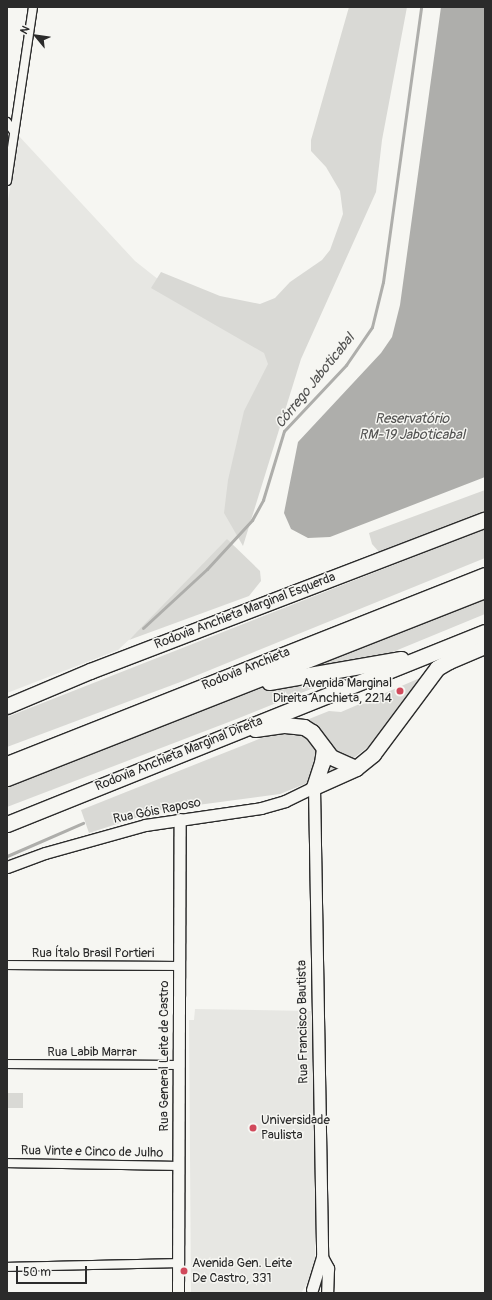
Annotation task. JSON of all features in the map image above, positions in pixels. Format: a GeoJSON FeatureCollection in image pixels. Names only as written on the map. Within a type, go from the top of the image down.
{"type":"FeatureCollection","features":[{"type":"Feature","properties":{"kind":"highway","name":"Rodovia Anchieta Marginal Esquerda"},"geometry":{"type":"LineString","coordinates":[[7,706],[90,671],[485,519]]}},
{"type":"Feature","properties":{"kind":"highway","name":"Rodovia Anchieta"},"geometry":{"type":"LineString","coordinates":[[7,764],[485,575]]}},
{"type":"Feature","properties":{"kind":"highway","name":"Rodovia Anchieta"},"geometry":{"type":"LineString","coordinates":[[7,778],[485,590]]}},
{"type":"Feature","properties":{"kind":"highway","name":"Rodovia Anchieta Marginal Direita"},"geometry":{"type":"LineString","coordinates":[[7,824],[485,632]]}},
{"type":"Feature","properties":{"kind":"highway"},"geometry":{"type":"LineString","coordinates":[[314,787],[356,768],[373,754],[438,668],[449,661],[485,646]]}},
{"type":"Feature","properties":{"kind":"highway"},"geometry":{"type":"LineString","coordinates":[[215,695],[296,676],[429,655]]}},
{"type":"Feature","properties":{"kind":"highway"},"geometry":{"type":"LineString","coordinates":[[237,732],[293,725],[312,732],[324,748],[337,761],[356,768]]}},
{"type":"Feature","properties":{"kind":"highway"},"geometry":{"type":"LineString","coordinates":[[314,787],[322,763],[324,748]]}},
{"type":"Feature","properties":{"kind":"street"},"geometry":{"type":"LineString","coordinates":[[7,181],[33,7]]}},
{"type":"Feature","properties":{"kind":"street"},"geometry":{"type":"LineString","coordinates":[[7,122],[14,132]]}},
{"type":"Feature","properties":{"kind":"street","name":"Rua Góis Raposo"},"geometry":{"type":"LineString","coordinates":[[7,867],[45,853],[180,819],[261,808],[285,801],[314,787]]}},
{"type":"Feature","properties":{"kind":"street","name":"Rua Francisco Bautista"},"geometry":{"type":"LineString","coordinates":[[311,1292],[322,1256],[314,787]]}},
{"type":"Feature","properties":{"kind":"street","name":"Rua General Leite de Castro"},"geometry":{"type":"LineString","coordinates":[[178,1293],[177,1166],[180,819]]}},
{"type":"Feature","properties":{"kind":"street","name":"Rua Ítalo Brasil Portieri"},"geometry":{"type":"LineString","coordinates":[[7,965],[178,966]]}},
{"type":"Feature","properties":{"kind":"street","name":"Rua Labib Marrar"},"geometry":{"type":"LineString","coordinates":[[7,1064],[178,1065]]}},
{"type":"Feature","properties":{"kind":"street","name":"Rua Vinte e Cinco de Julho"},"geometry":{"type":"LineString","coordinates":[[7,1163],[177,1166]]}},
{"type":"Feature","properties":{"kind":"street","name":"Rua Francisco Bautista"},"geometry":{"type":"LineString","coordinates":[[322,1256],[328,1268],[327,1293]]}},
{"type":"Feature","properties":{"kind":"street"},"geometry":{"type":"LineString","coordinates":[[7,1266],[178,1263]]}},
{"type":"Feature","properties":{"kind":"street","name":"Rua Francisco Bautista"},"geometry":{"type":"LineString","coordinates":[[311,1292],[321,1288],[327,1293]]}},
{"type":"Feature","properties":{"kind":"shaded area"},"geometry":{"type":"Polygon","coordinates":[[[349,7],[407,7],[382,140],[376,192],[301,359],[243,546],[224,513],[228,480],[244,411],[268,364],[264,353],[151,288],[161,272],[220,296],[260,304],[275,298],[290,282],[322,260],[330,250],[343,214],[340,191],[326,167],[311,151],[311,140],[349,7]]]}},
{"type":"Feature","properties":{"kind":"shaded area"},"geometry":{"type":"Polygon","coordinates":[[[18,135],[135,261],[183,299],[289,354],[240,536],[118,650],[7,693],[7,208],[18,135]]]}},
{"type":"Feature","properties":{"kind":"shaded area"},"geometry":{"type":"Polygon","coordinates":[[[485,490],[485,511],[379,552],[372,544],[369,533],[485,490]]]}},
{"type":"Feature","properties":{"kind":"shaded area"},"geometry":{"type":"Polygon","coordinates":[[[485,529],[485,558],[183,681],[7,747],[7,717],[485,529]]]}},
{"type":"Feature","properties":{"kind":"shaded area"},"geometry":{"type":"Polygon","coordinates":[[[227,539],[260,571],[261,581],[249,596],[129,640],[227,539]]]}},
{"type":"Feature","properties":{"kind":"shaded area"},"geometry":{"type":"Polygon","coordinates":[[[485,598],[485,614],[383,656],[294,671],[371,644],[485,598]]]}},
{"type":"Feature","properties":{"kind":"shaded area"},"geometry":{"type":"Polygon","coordinates":[[[358,670],[234,720],[7,807],[7,787],[59,765],[270,685],[358,670]]]}},
{"type":"Feature","properties":{"kind":"shaded area"},"geometry":{"type":"Polygon","coordinates":[[[420,678],[369,746],[337,771],[280,794],[160,810],[89,833],[81,810],[329,711],[341,712],[420,678]]]}},
{"type":"Feature","properties":{"kind":"shaded area","name":"Universidade Paulista"},"geometry":{"type":"Polygon","coordinates":[[[195,1009],[311,1011],[315,1063],[315,1271],[301,1293],[191,1293],[189,1020],[194,1020],[195,1009]]]}},
{"type":"Feature","properties":{"kind":"shaded area"},"geometry":{"type":"Polygon","coordinates":[[[7,1093],[23,1093],[23,1108],[7,1108],[7,1093]]]}},
{"type":"Feature","properties":{"kind":"water","name":"Reservatório RM-19 Jaboticabal"},"geometry":{"type":"Polygon","coordinates":[[[441,7],[485,7],[485,477],[330,537],[308,538],[291,529],[284,513],[298,442],[381,353],[392,337],[400,305],[441,7]]]}},
{"type":"Feature","properties":{"kind":"waterway","name":"Córrego Jaboticabal"},"geometry":{"type":"LineString","coordinates":[[143,628],[207,569],[252,520],[263,500],[284,431],[346,365],[372,327],[383,282],[421,7]]}},
{"type":"Feature","properties":{"kind":"waterway","name":"Córrego Jaboticabal"},"geometry":{"type":"LineString","coordinates":[[7,856],[83,823]]}},
{"type":"Feature","properties":{"kind":"place","name":"Avenida Marginal Direita Anchieta, 2214"},"geometry":{"type":"Point","coordinates":[400,691]}},
{"type":"Feature","properties":{"kind":"place","name":"Universidade Paulista"},"geometry":{"type":"Point","coordinates":[253,1128]}},
{"type":"Feature","properties":{"kind":"place","name":"Avenida Gen. Leite De Castro, 331"},"geometry":{"type":"Point","coordinates":[184,1271]}}]}
